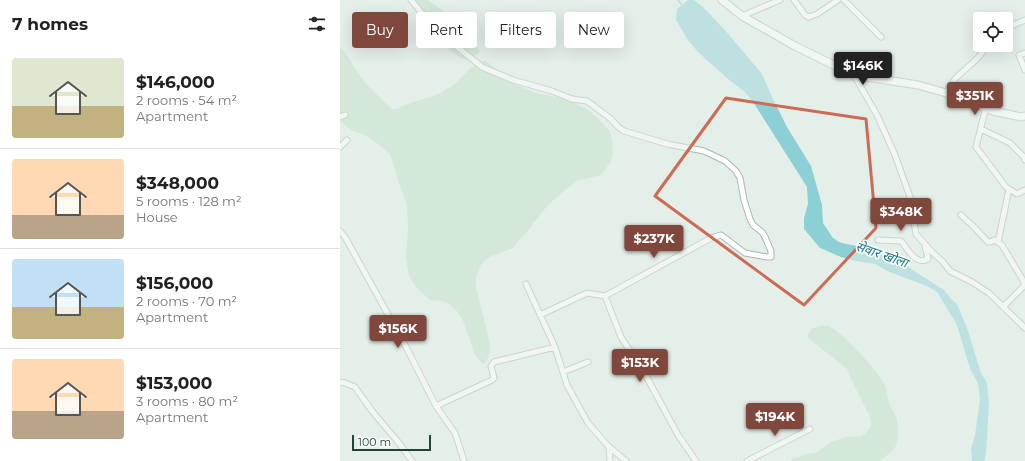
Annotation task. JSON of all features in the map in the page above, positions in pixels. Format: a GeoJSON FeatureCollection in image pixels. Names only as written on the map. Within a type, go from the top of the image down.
{"type":"FeatureCollection","features":[{"type":"Feature","properties":{"kind":"street"},"geometry":{"type":"LineString","coordinates":[[411,0],[435,29],[482,67],[513,80],[552,91],[572,99],[587,101],[624,131],[667,144],[704,151],[725,161],[736,170],[740,178],[744,200],[750,219],[753,225],[762,232],[771,252],[771,257],[766,258],[745,253],[721,235],[711,238],[605,296],[587,293],[540,315]]}},
{"type":"Feature","properties":{"kind":"street"},"geometry":{"type":"LineString","coordinates":[[722,0],[742,16],[795,46],[854,75],[918,85],[946,92],[993,111],[1025,116]]}},
{"type":"Feature","properties":{"kind":"street"},"geometry":{"type":"LineString","coordinates":[[742,16],[780,0]]}},
{"type":"Feature","properties":{"kind":"street"},"geometry":{"type":"LineString","coordinates":[[794,0],[805,15],[809,17],[817,14],[838,0]]}},
{"type":"Feature","properties":{"kind":"street"},"geometry":{"type":"LineString","coordinates":[[844,0],[881,37]]}},
{"type":"Feature","properties":{"kind":"street"},"geometry":{"type":"LineString","coordinates":[[1013,25],[1025,20]]}},
{"type":"Feature","properties":{"kind":"street"},"geometry":{"type":"LineString","coordinates":[[946,92],[955,79],[982,52]]}},
{"type":"Feature","properties":{"kind":"street"},"geometry":{"type":"LineString","coordinates":[[1025,53],[1019,55],[1025,70]]}},
{"type":"Feature","properties":{"kind":"street"},"geometry":{"type":"LineString","coordinates":[[854,75],[877,115],[895,155],[910,197],[916,234],[950,271],[972,282],[989,293],[1025,328]]}},
{"type":"Feature","properties":{"kind":"street"},"geometry":{"type":"LineString","coordinates":[[986,107],[976,147],[1006,187],[1017,194],[1025,190]]}},
{"type":"Feature","properties":{"kind":"street"},"geometry":{"type":"LineString","coordinates":[[981,129],[1010,143],[1024,157],[1025,160]]}},
{"type":"Feature","properties":{"kind":"street"},"geometry":{"type":"LineString","coordinates":[[340,147],[348,140]]}},
{"type":"Feature","properties":{"kind":"street"},"geometry":{"type":"LineString","coordinates":[[998,242],[1009,189]]}},
{"type":"Feature","properties":{"kind":"street"},"geometry":{"type":"LineString","coordinates":[[961,215],[988,242],[994,240],[1002,245],[1024,282],[1024,286],[1003,307]]}},
{"type":"Feature","properties":{"kind":"street"},"geometry":{"type":"LineString","coordinates":[[340,232],[406,345],[436,406],[455,433],[464,461]]}},
{"type":"Feature","properties":{"kind":"street"},"geometry":{"type":"LineString","coordinates":[[878,240],[900,241],[916,259],[924,261],[928,258],[925,245]]}},
{"type":"Feature","properties":{"kind":"street"},"geometry":{"type":"LineString","coordinates":[[526,284],[555,347],[567,385],[588,423],[609,447],[626,461]]}},
{"type":"Feature","properties":{"kind":"street"},"geometry":{"type":"LineString","coordinates":[[605,296],[621,337],[645,374],[678,435],[696,461]]}},
{"type":"Feature","properties":{"kind":"street"},"geometry":{"type":"LineString","coordinates":[[436,406],[492,380],[494,378],[491,366],[494,362],[555,347]]}},
{"type":"Feature","properties":{"kind":"street"},"geometry":{"type":"LineString","coordinates":[[563,372],[588,362]]}},
{"type":"Feature","properties":{"kind":"street"},"geometry":{"type":"LineString","coordinates":[[340,382],[355,387],[412,461]]}},
{"type":"Feature","properties":{"kind":"street"},"geometry":{"type":"LineString","coordinates":[[747,461],[810,429]]}},
{"type":"Feature","properties":{"kind":"street"},"geometry":{"type":"LineString","coordinates":[[609,447],[610,461]]}},
{"type":"Feature","properties":{"kind":"highlighted area"},"geometry":{"type":"Polygon","coordinates":[[[726,98],[866,119],[876,228],[804,305],[655,196],[726,98]]]}},
{"type":"Feature","properties":{"kind":"green space"},"geometry":{"type":"Polygon","coordinates":[[[413,0],[428,0],[445,12],[419,12],[420,9],[413,0]]]}},
{"type":"Feature","properties":{"kind":"green space"},"geometry":{"type":"Polygon","coordinates":[[[340,46],[364,81],[392,109],[396,109],[441,93],[455,84],[472,67],[485,60],[513,83],[535,93],[557,97],[587,109],[601,121],[610,132],[613,154],[610,163],[601,175],[577,181],[570,186],[549,204],[513,248],[492,256],[481,265],[476,277],[476,287],[490,347],[487,360],[484,364],[478,359],[474,352],[464,323],[458,312],[448,303],[430,300],[416,287],[409,276],[406,258],[408,227],[407,205],[390,154],[373,140],[351,130],[340,121],[340,46]]]}},
{"type":"Feature","properties":{"kind":"green space"},"geometry":{"type":"Polygon","coordinates":[[[447,48],[477,48],[480,52],[468,60],[459,57],[447,48]]]}},
{"type":"Feature","properties":{"kind":"green space"},"geometry":{"type":"Polygon","coordinates":[[[819,326],[828,326],[842,335],[876,371],[885,385],[889,403],[897,419],[898,437],[896,446],[880,461],[791,461],[792,459],[816,453],[829,443],[845,437],[861,436],[868,431],[871,424],[869,415],[847,369],[807,337],[811,329],[819,326]]]}},
{"type":"Feature","properties":{"kind":"water"},"geometry":{"type":"Polygon","coordinates":[[[688,0],[694,0],[703,7],[724,29],[762,74],[787,127],[811,166],[822,205],[823,223],[833,238],[839,242],[858,246],[903,262],[914,271],[944,290],[957,304],[967,328],[981,373],[987,383],[989,403],[986,453],[984,461],[972,461],[971,449],[975,435],[980,400],[978,383],[970,369],[957,325],[937,292],[927,286],[887,271],[875,264],[841,257],[820,248],[804,229],[804,218],[808,204],[807,187],[755,105],[745,92],[698,52],[688,40],[676,20],[677,9],[688,0]]]}},
{"type":"Feature","properties":{"kind":"waterway","name":"सेवार खोला"},"geometry":{"type":"LineString","coordinates":[[678,0],[682,5]]}}]}
